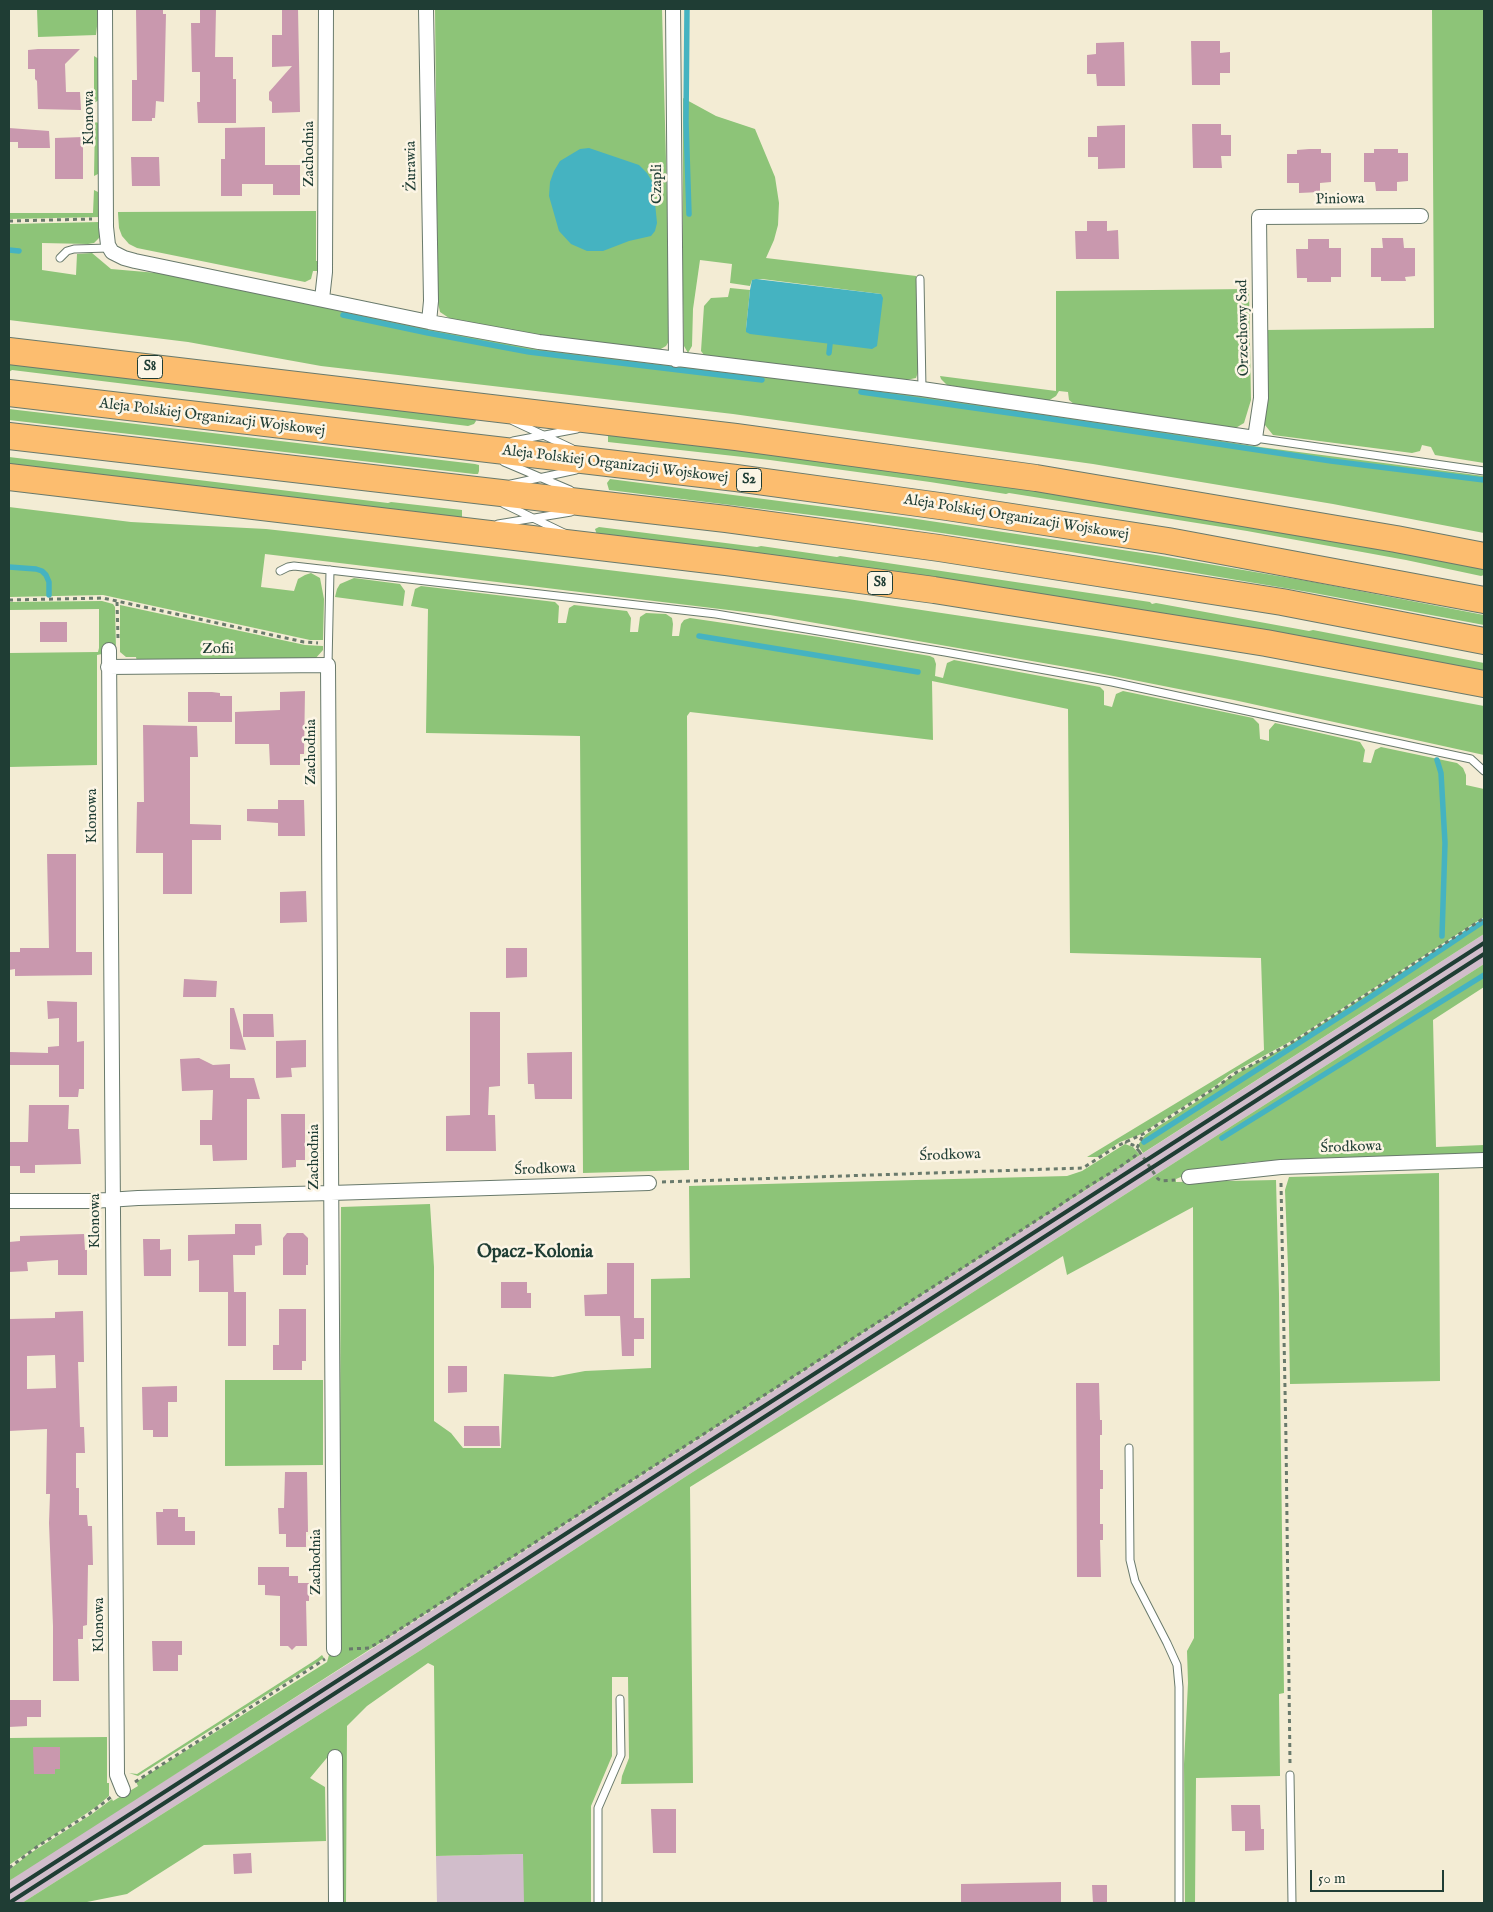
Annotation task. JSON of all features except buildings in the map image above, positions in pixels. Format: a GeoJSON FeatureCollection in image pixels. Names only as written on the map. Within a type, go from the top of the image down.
{"type":"FeatureCollection","features":[{"type":"Feature","properties":{"kind":"highway","name":"S8"},"geometry":{"type":"LineString","coordinates":[[9,351],[736,437],[1036,478],[1387,537],[1484,556]]}},
{"type":"Feature","properties":{"kind":"highway","name":"Aleja Polskiej Organizacji Wojskowej"},"geometry":{"type":"LineString","coordinates":[[9,393],[736,478],[947,507],[1168,541],[1484,600]]}},
{"type":"Feature","properties":{"kind":"highway"},"geometry":{"type":"LineString","coordinates":[[9,436],[726,519],[930,547],[1282,602],[1484,641]]}},
{"type":"Feature","properties":{"kind":"highway","name":"S8"},"geometry":{"type":"LineString","coordinates":[[9,477],[736,564],[982,597],[1266,643],[1484,684]]}},
{"type":"Feature","properties":{"kind":"street","name":"Klonowa"},"geometry":{"type":"LineString","coordinates":[[105,9],[103,223],[109,248]]}},
{"type":"Feature","properties":{"kind":"street","name":"Zachodnia"},"geometry":{"type":"LineString","coordinates":[[322,299],[326,272],[326,9]]}},
{"type":"Feature","properties":{"kind":"street","name":"Żurawia"},"geometry":{"type":"LineString","coordinates":[[426,9],[431,301],[429,322]]}},
{"type":"Feature","properties":{"kind":"street","name":"Czapli"},"geometry":{"type":"LineString","coordinates":[[672,9],[676,360]]}},
{"type":"Feature","properties":{"kind":"street","name":"Piniowa"},"geometry":{"type":"LineString","coordinates":[[1259,217],[1421,216]]}},
{"type":"Feature","properties":{"kind":"street","name":"Orzechowy Sad"},"geometry":{"type":"LineString","coordinates":[[1256,438],[1261,398],[1259,217]]}},
{"type":"Feature","properties":{"kind":"street"},"geometry":{"type":"LineString","coordinates":[[109,248],[112,252],[124,258],[429,322],[539,342],[922,389],[1256,438]]}},
{"type":"Feature","properties":{"kind":"street","name":"Klonowa"},"geometry":{"type":"LineString","coordinates":[[113,645],[108,667],[116,1775],[123,1790]]}},
{"type":"Feature","properties":{"kind":"street","name":"Zachodnia"},"geometry":{"type":"LineString","coordinates":[[328,665],[334,1649]]}},
{"type":"Feature","properties":{"kind":"street","name":"Zofii"},"geometry":{"type":"LineString","coordinates":[[108,667],[328,665]]}},
{"type":"Feature","properties":{"kind":"street","name":"Środkowa"},"geometry":{"type":"LineString","coordinates":[[1189,1177],[1281,1167],[1484,1160]]}},
{"type":"Feature","properties":{"kind":"street","name":"Środkowa"},"geometry":{"type":"LineString","coordinates":[[9,1202],[649,1183]]}},
{"type":"Feature","properties":{"kind":"street"},"geometry":{"type":"LineString","coordinates":[[335,1757],[336,1903]]}},
{"type":"Feature","properties":{"kind":"lane"},"geometry":{"type":"LineString","coordinates":[[60,258],[67,251],[109,248]]}},
{"type":"Feature","properties":{"kind":"lane"},"geometry":{"type":"LineString","coordinates":[[920,279],[922,389]]}},
{"type":"Feature","properties":{"kind":"lane"},"geometry":{"type":"LineString","coordinates":[[480,406],[606,464]]}},
{"type":"Feature","properties":{"kind":"lane"},"geometry":{"type":"LineString","coordinates":[[509,442],[610,422]]}},
{"type":"Feature","properties":{"kind":"lane"},"geometry":{"type":"LineString","coordinates":[[1256,438],[1484,471]]}},
{"type":"Feature","properties":{"kind":"lane"},"geometry":{"type":"LineString","coordinates":[[474,448],[500,444]]}},
{"type":"Feature","properties":{"kind":"lane"},"geometry":{"type":"LineString","coordinates":[[474,448],[606,506]]}},
{"type":"Feature","properties":{"kind":"lane"},"geometry":{"type":"LineString","coordinates":[[476,491],[606,464]]}},
{"type":"Feature","properties":{"kind":"lane"},"geometry":{"type":"LineString","coordinates":[[476,491],[594,547]]}},
{"type":"Feature","properties":{"kind":"lane"},"geometry":{"type":"LineString","coordinates":[[460,531],[606,506]]}},
{"type":"Feature","properties":{"kind":"lane"},"geometry":{"type":"LineString","coordinates":[[280,571],[294,566],[716,614],[945,652],[1112,682],[1471,759],[1484,771]]}},
{"type":"Feature","properties":{"kind":"lane"},"geometry":{"type":"LineString","coordinates":[[328,665],[330,570]]}},
{"type":"Feature","properties":{"kind":"lane"},"geometry":{"type":"LineString","coordinates":[[1129,1448],[1130,1560],[1135,1581],[1177,1665],[1179,1687],[1180,1903]]}},
{"type":"Feature","properties":{"kind":"lane"},"geometry":{"type":"LineString","coordinates":[[598,1903],[598,1808],[621,1755],[620,1699]]}},
{"type":"Feature","properties":{"kind":"lane"},"geometry":{"type":"LineString","coordinates":[[1290,1774],[1292,1903]]}},
{"type":"Feature","properties":{"kind":"path"},"geometry":{"type":"LineString","coordinates":[[9,221],[103,223]]}},
{"type":"Feature","properties":{"kind":"path"},"geometry":{"type":"LineString","coordinates":[[9,600],[101,598],[304,642],[329,643]]}},
{"type":"Feature","properties":{"kind":"path"},"geometry":{"type":"LineString","coordinates":[[113,645],[117,602]]}},
{"type":"Feature","properties":{"kind":"path"},"geometry":{"type":"LineString","coordinates":[[1125,1142],[1143,1134],[1218,1086],[1227,1078],[1296,1040],[1484,918]]}},
{"type":"Feature","properties":{"kind":"path"},"geometry":{"type":"LineString","coordinates":[[9,1868],[123,1790],[325,1660],[334,1649],[369,1648],[386,1638],[1048,1214],[1135,1156],[1143,1134]]}},
{"type":"Feature","properties":{"kind":"path"},"geometry":{"type":"LineString","coordinates":[[1125,1142],[1138,1149],[1158,1179],[1162,1181],[1189,1177]]}},
{"type":"Feature","properties":{"kind":"path","name":"Środkowa"},"geometry":{"type":"LineString","coordinates":[[649,1183],[1083,1168],[1125,1142]]}},
{"type":"Feature","properties":{"kind":"path"},"geometry":{"type":"LineString","coordinates":[[1281,1167],[1290,1774]]}},
{"type":"Feature","properties":{"kind":"shaded area"},"geometry":{"type":"Polygon","coordinates":[[[1484,934],[1484,964],[685,1477],[421,1650],[22,1903],[9,1903],[9,1881],[38,1861],[400,1631],[1484,934]]]}},
{"type":"Feature","properties":{"kind":"shaded area"},"geometry":{"type":"Polygon","coordinates":[[[524,1854],[524,1903],[437,1903],[436,1856],[524,1854]]]}},
{"type":"Feature","properties":{"kind":"green space"},"geometry":{"type":"Polygon","coordinates":[[[37,9],[99,9],[96,35],[38,37],[37,9]]]}},
{"type":"Feature","properties":{"kind":"green space"},"geometry":{"type":"Polygon","coordinates":[[[435,9],[662,9],[670,313],[669,341],[666,346],[659,350],[546,337],[452,320],[440,312],[438,303],[435,9]]]}},
{"type":"Feature","properties":{"kind":"green space"},"geometry":{"type":"Polygon","coordinates":[[[1432,9],[1484,9],[1484,463],[1435,455],[1431,447],[1422,445],[1420,451],[1412,453],[1273,435],[1265,425],[1265,330],[1434,328],[1432,9]]]}},
{"type":"Feature","properties":{"kind":"green space"},"geometry":{"type":"Polygon","coordinates":[[[94,56],[99,59],[99,100],[94,103],[94,56]]]}},
{"type":"Feature","properties":{"kind":"green space"},"geometry":{"type":"Polygon","coordinates":[[[683,98],[716,116],[755,129],[775,177],[779,203],[778,225],[766,258],[916,276],[918,372],[916,378],[906,380],[704,355],[701,351],[704,306],[711,298],[728,297],[730,288],[750,290],[746,329],[881,294],[762,279],[752,280],[750,286],[730,283],[732,264],[700,260],[693,309],[692,346],[688,353],[684,346],[683,297],[683,98]]]}},
{"type":"Feature","properties":{"kind":"green space"},"geometry":{"type":"Polygon","coordinates":[[[95,122],[99,123],[100,173],[94,176],[95,122]]]}},
{"type":"Feature","properties":{"kind":"green space"},"geometry":{"type":"Polygon","coordinates":[[[94,190],[100,193],[100,217],[9,219],[9,213],[93,213],[94,190]]]}},
{"type":"Feature","properties":{"kind":"green space"},"geometry":{"type":"Polygon","coordinates":[[[316,211],[316,261],[319,261],[319,271],[313,271],[311,279],[305,282],[137,248],[129,244],[122,236],[119,228],[118,213],[118,212],[316,211]]]}},
{"type":"Feature","properties":{"kind":"green space"},"geometry":{"type":"Polygon","coordinates":[[[100,222],[99,238],[94,243],[42,243],[42,270],[76,275],[77,254],[92,253],[111,269],[169,274],[390,321],[533,348],[978,403],[1260,447],[1484,476],[1484,533],[1333,504],[1093,464],[733,414],[321,366],[188,342],[9,320],[9,224],[100,222]]]}},
{"type":"Feature","properties":{"kind":"green space"},"geometry":{"type":"Polygon","coordinates":[[[1249,289],[1251,400],[1244,423],[1234,429],[1074,404],[1069,400],[1068,392],[1059,391],[1056,396],[1048,401],[947,385],[940,376],[1056,391],[1056,291],[1249,289]]]}},
{"type":"Feature","properties":{"kind":"green space"},"geometry":{"type":"Polygon","coordinates":[[[9,362],[475,419],[476,421],[468,426],[12,370],[9,372],[9,362]]]}},
{"type":"Feature","properties":{"kind":"green space"},"geometry":{"type":"Polygon","coordinates":[[[9,409],[475,464],[479,465],[479,471],[478,474],[474,474],[9,420],[9,409]]]}},
{"type":"Feature","properties":{"kind":"green space"},"geometry":{"type":"Polygon","coordinates":[[[608,433],[983,480],[1484,567],[1484,575],[1481,576],[1406,560],[1247,531],[1009,493],[770,460],[608,442],[608,433]]]}},
{"type":"Feature","properties":{"kind":"green space"},"geometry":{"type":"Polygon","coordinates":[[[9,457],[388,503],[462,510],[462,518],[9,467],[9,457]]]}},
{"type":"Feature","properties":{"kind":"green space"},"geometry":{"type":"Polygon","coordinates":[[[610,479],[910,518],[1156,555],[1313,582],[1484,615],[1484,625],[1314,593],[1071,552],[860,521],[609,490],[607,483],[610,479]]]}},
{"type":"Feature","properties":{"kind":"green space"},"geometry":{"type":"Polygon","coordinates":[[[9,507],[131,522],[266,529],[302,533],[848,599],[1102,637],[1484,706],[1484,755],[1234,700],[1083,670],[770,615],[265,554],[261,587],[294,591],[298,579],[305,575],[311,573],[320,578],[324,599],[323,640],[310,640],[103,595],[9,597],[9,507]]]}},
{"type":"Feature","properties":{"kind":"green space"},"geometry":{"type":"Polygon","coordinates":[[[599,527],[840,556],[1150,602],[1152,604],[1156,603],[1309,631],[1313,630],[1484,663],[1484,673],[597,535],[595,529],[599,527]]]}},
{"type":"Feature","properties":{"kind":"green space"},"geometry":{"type":"Polygon","coordinates":[[[354,578],[400,584],[405,591],[403,606],[335,597],[340,584],[354,578]]]}},
{"type":"Feature","properties":{"kind":"green space"},"geometry":{"type":"Polygon","coordinates":[[[421,586],[555,602],[559,606],[558,623],[566,623],[569,608],[574,605],[627,611],[631,618],[630,632],[638,632],[640,617],[646,613],[666,614],[672,618],[672,636],[679,636],[681,624],[684,620],[690,618],[930,656],[934,658],[936,664],[935,676],[943,678],[947,663],[954,660],[1100,687],[1104,691],[1104,705],[1112,707],[1116,694],[1123,691],[1253,718],[1259,724],[1260,739],[1269,741],[1269,730],[1275,723],[1360,742],[1365,750],[1363,762],[1371,763],[1375,750],[1381,747],[1457,763],[1463,768],[1466,775],[1466,785],[1484,789],[1484,917],[1295,1039],[1230,1074],[1214,1087],[1139,1135],[1120,1142],[1098,1157],[1087,1157],[1264,1050],[1261,958],[1070,953],[1068,709],[932,681],[933,740],[690,712],[687,716],[689,1170],[583,1173],[580,736],[426,733],[428,609],[411,606],[415,589],[421,586]]]}},
{"type":"Feature","properties":{"kind":"green space"},"geometry":{"type":"Polygon","coordinates":[[[102,601],[113,604],[115,607],[116,649],[102,648],[102,654],[97,655],[97,765],[9,767],[9,653],[98,652],[99,609],[9,610],[9,602],[102,601]]]}},
{"type":"Feature","properties":{"kind":"green space"},"geometry":{"type":"Polygon","coordinates":[[[120,605],[305,645],[323,646],[323,650],[315,659],[137,662],[136,657],[126,657],[120,652],[120,605]]]}},
{"type":"Feature","properties":{"kind":"green space"},"geometry":{"type":"Polygon","coordinates":[[[1484,919],[1484,934],[1143,1153],[1138,1145],[1145,1135],[1229,1078],[1289,1045],[1484,919]]]}},
{"type":"Feature","properties":{"kind":"green space"},"geometry":{"type":"Polygon","coordinates":[[[1484,964],[1484,987],[1433,1020],[1436,1147],[1484,1145],[1484,1156],[1250,1162],[1188,1174],[1176,1179],[1176,1182],[1276,1180],[1279,1294],[1284,1693],[1279,1694],[1280,1776],[1196,1778],[1195,1903],[1185,1903],[1184,1764],[1188,1683],[1187,1651],[1194,1638],[1193,1207],[1067,1275],[1063,1256],[690,1487],[693,1783],[621,1784],[629,1758],[628,1677],[612,1677],[612,1756],[591,1806],[591,1903],[524,1903],[523,1854],[436,1856],[434,1666],[428,1663],[367,1706],[347,1726],[346,1903],[342,1903],[342,1784],[340,1752],[331,1753],[310,1778],[325,1787],[326,1841],[204,1845],[127,1894],[82,1903],[22,1903],[421,1650],[685,1477],[1484,964]]]}},
{"type":"Feature","properties":{"kind":"green space"},"geometry":{"type":"Polygon","coordinates":[[[1125,1144],[1133,1147],[1140,1155],[9,1881],[9,1870],[29,1854],[112,1799],[113,1801],[138,1786],[136,1782],[327,1662],[329,1655],[339,1647],[341,1207],[430,1204],[434,1267],[434,1421],[451,1433],[463,1448],[501,1448],[504,1374],[553,1377],[585,1371],[651,1368],[651,1279],[690,1278],[689,1186],[1067,1176],[1082,1171],[1125,1144]]]}},
{"type":"Feature","properties":{"kind":"green space"},"geometry":{"type":"Polygon","coordinates":[[[1439,1173],[1440,1381],[1290,1384],[1285,1190],[1289,1177],[1439,1173]]]}},
{"type":"Feature","properties":{"kind":"green space"},"geometry":{"type":"Polygon","coordinates":[[[225,1380],[323,1380],[323,1465],[225,1466],[225,1380]]]}},
{"type":"Feature","properties":{"kind":"green space"},"geometry":{"type":"Polygon","coordinates":[[[322,1655],[324,1658],[138,1776],[129,1773],[137,1774],[322,1655]]]}},
{"type":"Feature","properties":{"kind":"green space"},"geometry":{"type":"Polygon","coordinates":[[[107,1737],[107,1783],[109,1783],[109,1796],[96,1807],[9,1865],[9,1738],[107,1737]]]}},
{"type":"Feature","properties":{"kind":"water"},"geometry":{"type":"Polygon","coordinates":[[[589,148],[639,165],[647,173],[653,183],[657,223],[655,231],[651,236],[629,241],[603,251],[587,251],[571,244],[559,231],[549,196],[550,182],[560,161],[580,149],[589,148]]]}},
{"type":"Feature","properties":{"kind":"water"},"geometry":{"type":"Polygon","coordinates":[[[752,280],[881,294],[883,298],[877,346],[872,349],[746,332],[750,290],[752,280]]]}},
{"type":"Feature","properties":{"kind":"waterway"},"geometry":{"type":"LineString","coordinates":[[687,9],[686,122],[689,214]]}},
{"type":"Feature","properties":{"kind":"waterway"},"geometry":{"type":"LineString","coordinates":[[9,250],[19,251]]}},
{"type":"Feature","properties":{"kind":"waterway"},"geometry":{"type":"LineString","coordinates":[[343,315],[529,352],[762,380]]}},
{"type":"Feature","properties":{"kind":"waterway"},"geometry":{"type":"LineString","coordinates":[[829,353],[830,344]]}},
{"type":"Feature","properties":{"kind":"waterway"},"geometry":{"type":"LineString","coordinates":[[861,392],[1331,461],[1484,480]]}},
{"type":"Feature","properties":{"kind":"waterway"},"geometry":{"type":"LineString","coordinates":[[9,567],[42,571],[49,582],[49,595]]}},
{"type":"Feature","properties":{"kind":"waterway"},"geometry":{"type":"LineString","coordinates":[[699,636],[918,672]]}},
{"type":"Feature","properties":{"kind":"waterway"},"geometry":{"type":"LineString","coordinates":[[1437,760],[1441,773],[1445,843],[1442,936]]}},
{"type":"Feature","properties":{"kind":"waterway"},"geometry":{"type":"LineString","coordinates":[[1144,1142],[1366,1000],[1484,921]]}},
{"type":"Feature","properties":{"kind":"waterway"},"geometry":{"type":"LineString","coordinates":[[1222,1138],[1484,975]]}},
{"type":"Feature","properties":{"kind":"railway"},"geometry":{"type":"LineString","coordinates":[[9,1892],[1484,943]]}},
{"type":"Feature","properties":{"kind":"railway"},"geometry":{"type":"LineString","coordinates":[[9,1903],[1484,954]]}},
{"type":"Feature","properties":{"kind":"district","name":"Opacz-Kolonia"},"geometry":{"type":"Point","coordinates":[535,1253]}}]}
